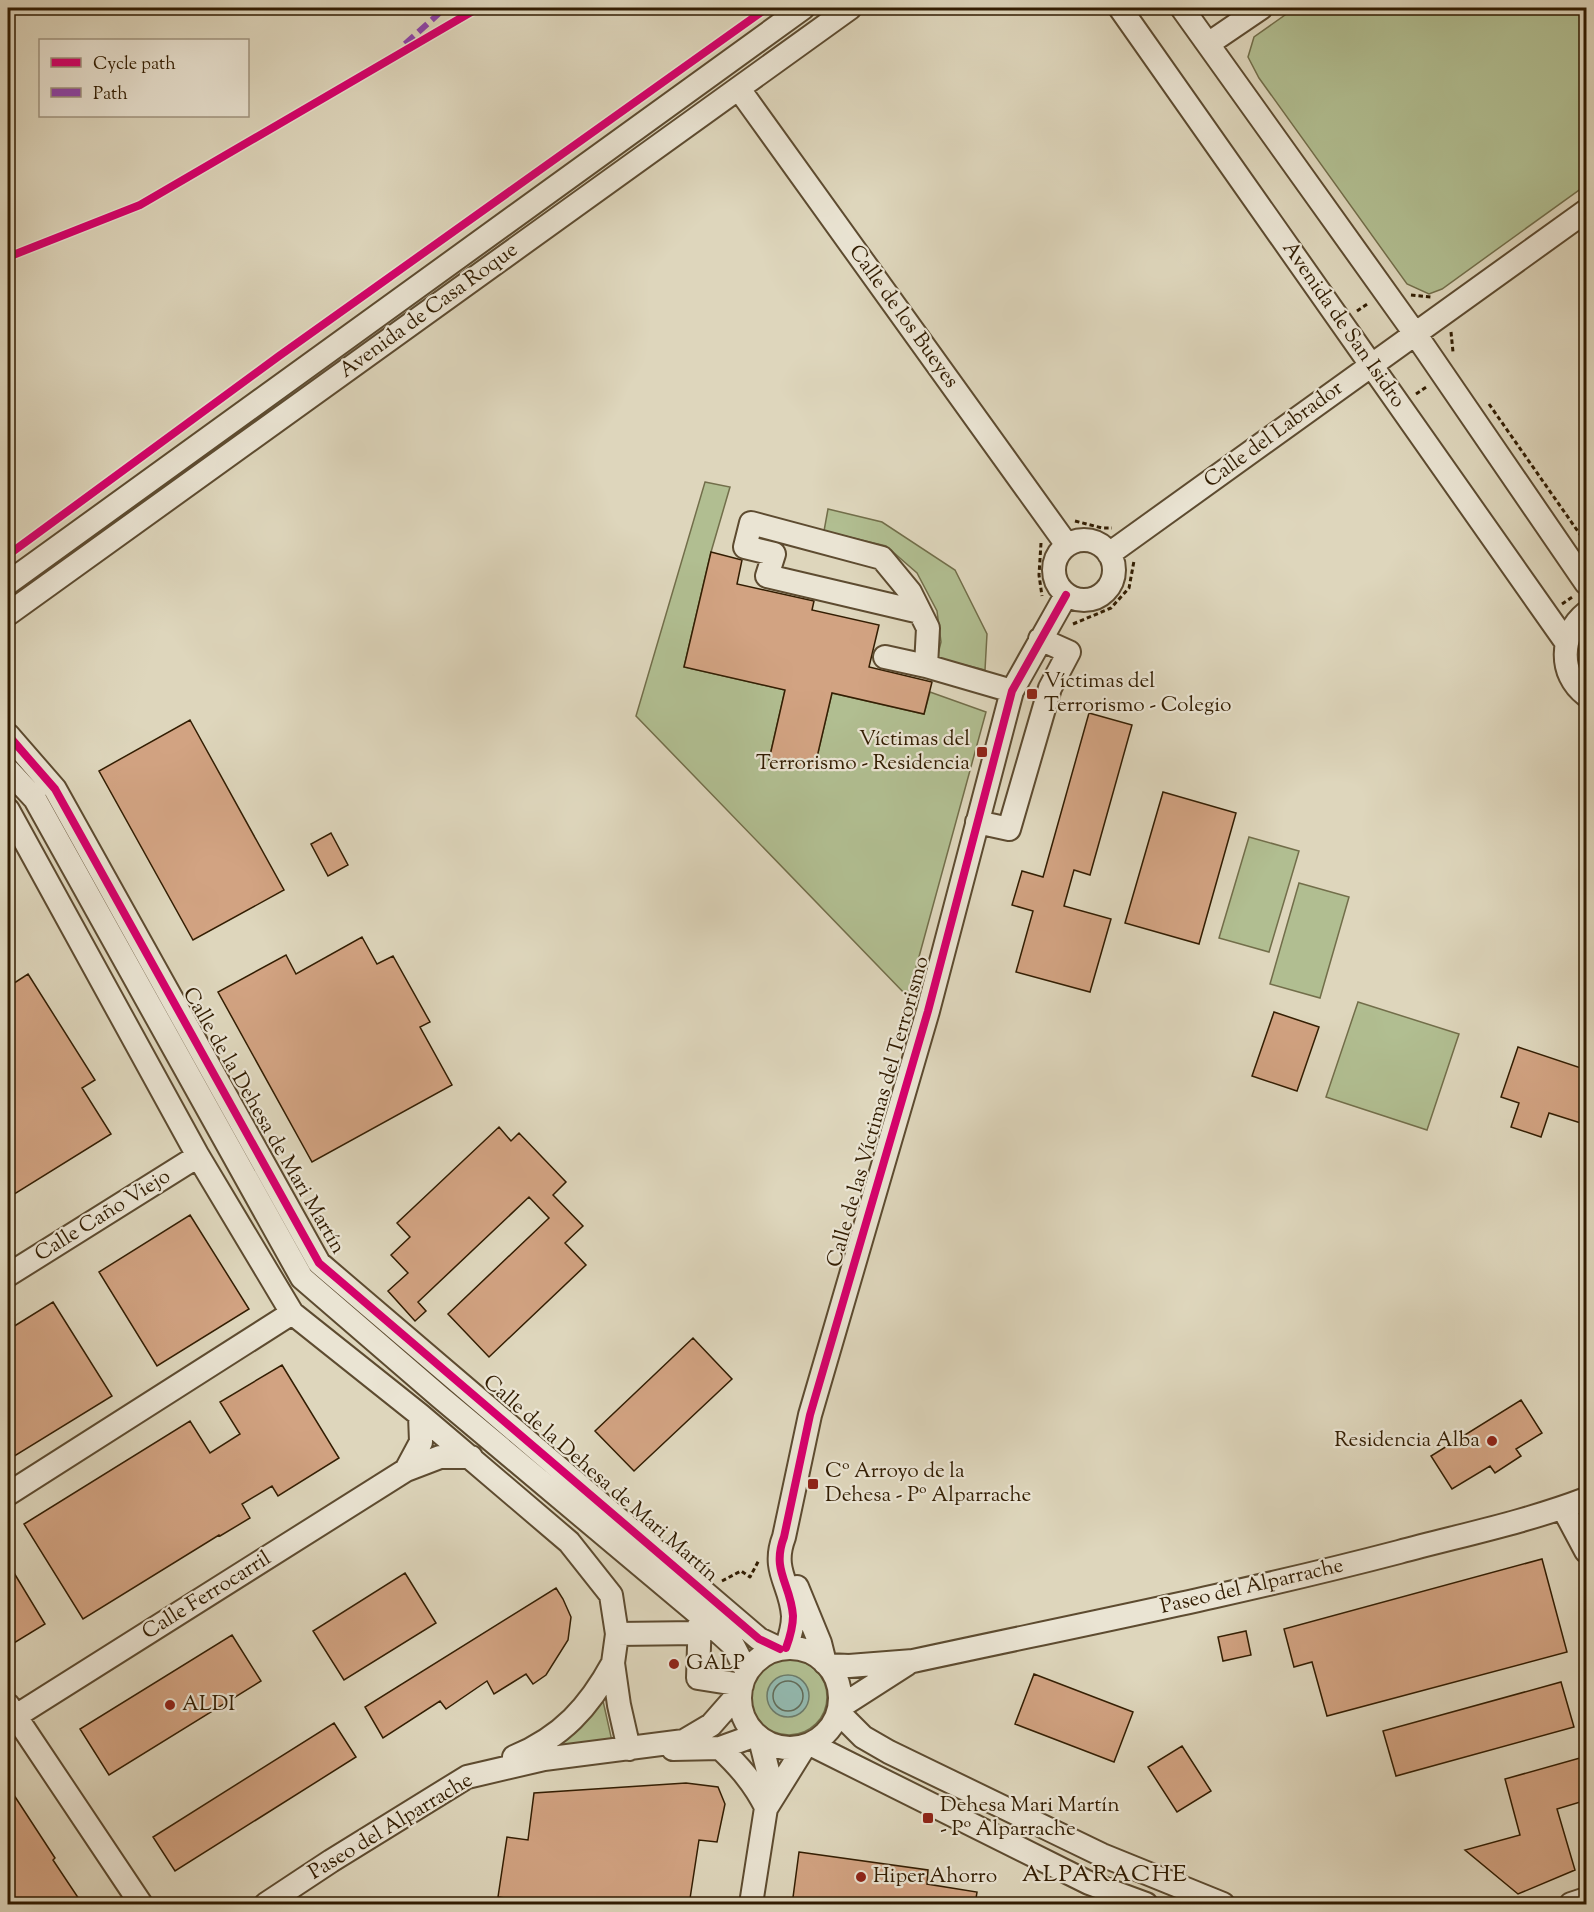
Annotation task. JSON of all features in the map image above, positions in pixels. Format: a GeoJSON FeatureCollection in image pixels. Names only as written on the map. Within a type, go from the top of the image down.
{"type":"FeatureCollection","features":[{"type":"Feature","properties":{"kind":"street","name":"Avenida de Casa Roque"},"geometry":{"type":"LineString","coordinates":[[8,583],[802,8]]}},
{"type":"Feature","properties":{"kind":"street","name":"Avenida de Casa Roque"},"geometry":{"type":"LineString","coordinates":[[8,614],[850,8]]}},
{"type":"Feature","properties":{"kind":"street","name":"Avenida de San Isidro"},"geometry":{"type":"LineString","coordinates":[[1120,8],[1566,642]]}},
{"type":"Feature","properties":{"kind":"street"},"geometry":{"type":"LineString","coordinates":[[1182,8],[1416,335],[1587,583]]}},
{"type":"Feature","properties":{"kind":"street"},"geometry":{"type":"LineString","coordinates":[[1208,44],[1261,8]]}},
{"type":"Feature","properties":{"kind":"street","name":"Calle de los Bueyes"},"geometry":{"type":"LineString","coordinates":[[739,89],[1067,545]]}},
{"type":"Feature","properties":{"kind":"street","name":"Calle del Labrador"},"geometry":{"type":"LineString","coordinates":[[1109,554],[1587,211]]}},
{"type":"Feature","properties":{"kind":"street"},"geometry":{"type":"LineString","coordinates":[[920,612],[767,576],[774,554],[745,547],[751,523],[882,558],[910,592],[920,612],[928,628],[926,666]]}},
{"type":"Feature","properties":{"kind":"street"},"geometry":{"type":"LineString","coordinates":[[1078,541],[1090,541],[1100,545],[1109,554],[1113,564],[1113,577],[1109,588],[1100,596],[1089,600],[1077,600],[1066,595],[1058,586],[1054,576],[1054,564],[1059,553],[1067,545],[1078,541]]}},
{"type":"Feature","properties":{"kind":"street","name":"Calle de las Víctimas del Terrorismo"},"geometry":{"type":"LineString","coordinates":[[783,1649],[793,1629],[793,1616],[779,1563],[779,1550],[784,1537],[810,1415],[928,1011],[1012,692],[1066,595]]}},
{"type":"Feature","properties":{"kind":"street"},"geometry":{"type":"LineString","coordinates":[[1587,613],[1571,630],[1566,642],[1565,659],[1570,676],[1580,690],[1587,695]]}},
{"type":"Feature","properties":{"kind":"street"},"geometry":{"type":"LineString","coordinates":[[977,822],[1009,829],[1050,688],[1069,652],[1040,639]]}},
{"type":"Feature","properties":{"kind":"street"},"geometry":{"type":"LineString","coordinates":[[885,657],[926,666],[1012,692]]}},
{"type":"Feature","properties":{"kind":"street","name":"Calle de la Dehesa de Mari Martín"},"geometry":{"type":"LineString","coordinates":[[8,735],[55,789],[319,1263],[759,1639],[783,1649]]}},
{"type":"Feature","properties":{"kind":"street","name":"Calle de la Dehesa de Mari Martín"},"geometry":{"type":"LineString","coordinates":[[8,770],[35,799],[302,1278],[699,1624],[733,1645],[743,1683]]}},
{"type":"Feature","properties":{"kind":"street"},"geometry":{"type":"LineString","coordinates":[[8,810],[16,848],[292,1313],[471,1457],[569,1542],[611,1595],[617,1634],[614,1663],[619,1705],[629,1749]]}},
{"type":"Feature","properties":{"kind":"street","name":"Calle Caño Viejo"},"geometry":{"type":"LineString","coordinates":[[8,1275],[198,1156]]}},
{"type":"Feature","properties":{"kind":"street"},"geometry":{"type":"LineString","coordinates":[[8,1494],[292,1313]]}},
{"type":"Feature","properties":{"kind":"street","name":"Calle Ferrocarril"},"geometry":{"type":"LineString","coordinates":[[406,1470],[421,1442],[420,1415]]}},
{"type":"Feature","properties":{"kind":"street","name":"Calle Ferrocarril"},"geometry":{"type":"LineString","coordinates":[[10,1714],[406,1470],[440,1457],[471,1457]]}},
{"type":"Feature","properties":{"kind":"street","name":"Paseo del Alparrache"},"geometry":{"type":"LineString","coordinates":[[827,1664],[849,1666],[913,1661],[1289,1581],[1563,1508],[1587,1499]]}},
{"type":"Feature","properties":{"kind":"street"},"geometry":{"type":"LineString","coordinates":[[1563,1508],[1587,1551]]}},
{"type":"Feature","properties":{"kind":"street","name":"Calle de las Víctimas del Terrorismo"},"geometry":{"type":"LineString","coordinates":[[784,1537],[792,1573],[827,1664]]}},
{"type":"Feature","properties":{"kind":"street"},"geometry":{"type":"LineString","coordinates":[[617,1634],[699,1624],[698,1678],[743,1683]]}},
{"type":"Feature","properties":{"kind":"street"},"geometry":{"type":"LineString","coordinates":[[766,1808],[808,1745],[828,1731],[839,1710],[840,1692],[836,1678],[827,1664],[814,1654],[800,1649],[783,1649],[767,1654],[756,1662],[743,1683],[741,1708],[746,1723],[758,1737],[774,1746],[789,1749],[808,1745],[1089,1883],[1146,1905]]}},
{"type":"Feature","properties":{"kind":"street","name":"Paseo del Alparrache"},"geometry":{"type":"LineString","coordinates":[[839,1710],[913,1661]]}},
{"type":"Feature","properties":{"kind":"street"},"geometry":{"type":"LineString","coordinates":[[466,1777],[541,1744],[568,1725],[598,1688],[614,1663]]}},
{"type":"Feature","properties":{"kind":"street","name":"Paseo del Alparrache"},"geometry":{"type":"LineString","coordinates":[[266,1905],[331,1861],[466,1777],[544,1759],[684,1741],[720,1717],[743,1683]]}},
{"type":"Feature","properties":{"kind":"street"},"geometry":{"type":"LineString","coordinates":[[839,1710],[863,1737],[889,1752],[1102,1855],[1223,1905]]}},
{"type":"Feature","properties":{"kind":"street"},"geometry":{"type":"LineString","coordinates":[[10,1714],[141,1905]]}},
{"type":"Feature","properties":{"kind":"street"},"geometry":{"type":"LineString","coordinates":[[751,1905],[766,1808],[768,1771],[758,1737]]}},
{"type":"Feature","properties":{"kind":"street","name":"Paseo del Alparrache"},"geometry":{"type":"LineString","coordinates":[[629,1749],[720,1748],[758,1737]]}},
{"type":"Feature","properties":{"kind":"street"},"geometry":{"type":"LineString","coordinates":[[720,1748],[754,1785],[766,1808]]}},
{"type":"Feature","properties":{"kind":"street"},"geometry":{"type":"LineString","coordinates":[[1571,1905],[1587,1899]]}},
{"type":"Feature","properties":{"kind":"path"},"geometry":{"type":"LineString","coordinates":[[1399,405],[1461,364],[1451,350],[1451,331],[1456,324]]}},
{"type":"Feature","properties":{"kind":"path"},"geometry":{"type":"LineString","coordinates":[[1488,402],[1587,543]]}},
{"type":"Feature","properties":{"kind":"green space"},"geometry":{"type":"Polygon","coordinates":[[[1295,8],[1586,8],[1586,185],[1442,289],[1429,294],[1407,284],[1259,78],[1248,57],[1254,37],[1295,8]]]}},
{"type":"Feature","properties":{"kind":"green space"},"geometry":{"type":"Polygon","coordinates":[[[705,482],[730,487],[711,552],[684,667],[785,690],[769,760],[814,770],[832,693],[924,714],[930,692],[986,712],[908,997],[636,716],[705,482]]]}},
{"type":"Feature","properties":{"kind":"green space"},"geometry":{"type":"Polygon","coordinates":[[[828,509],[882,522],[955,570],[987,634],[985,670],[937,658],[941,642],[937,611],[917,573],[886,546],[824,531],[828,509]]]}},
{"type":"Feature","properties":{"kind":"green space"},"geometry":{"type":"Polygon","coordinates":[[[1249,837],[1299,851],[1269,952],[1219,938],[1249,837]]]}},
{"type":"Feature","properties":{"kind":"green space"},"geometry":{"type":"Polygon","coordinates":[[[1299,883],[1349,897],[1320,998],[1270,984],[1299,883]]]}},
{"type":"Feature","properties":{"kind":"green space"},"geometry":{"type":"Polygon","coordinates":[[[1358,1002],[1459,1034],[1427,1130],[1326,1097],[1358,1002]]]}},
{"type":"Feature","properties":{"kind":"green space"},"geometry":{"type":"Polygon","coordinates":[[[789,1659],[804,1662],[816,1670],[824,1682],[827,1697],[824,1712],[816,1724],[804,1732],[789,1735],[774,1732],[762,1724],[754,1712],[751,1697],[754,1682],[762,1670],[774,1662],[789,1659]]]}},
{"type":"Feature","properties":{"kind":"green space"},"geometry":{"type":"Polygon","coordinates":[[[601,1692],[612,1741],[549,1748],[601,1692]]]}},
{"type":"Feature","properties":{"kind":"water"},"geometry":{"type":"Polygon","coordinates":[[[788,1675],[803,1681],[809,1696],[803,1711],[788,1717],[773,1711],[767,1696],[773,1681],[788,1675]]]}},
{"type":"Feature","properties":{"kind":"building"},"geometry":{"type":"Polygon","coordinates":[[[711,552],[742,560],[737,584],[814,601],[812,610],[879,625],[869,667],[932,682],[924,714],[832,693],[814,770],[769,760],[785,690],[684,667],[711,552]]]}},
{"type":"Feature","properties":{"kind":"building"},"geometry":{"type":"Polygon","coordinates":[[[1089,713],[1132,725],[1090,875],[1074,870],[1064,906],[1111,919],[1090,992],[1016,972],[1033,911],[1012,905],[1022,871],[1043,877],[1089,713]]]}},
{"type":"Feature","properties":{"kind":"building"},"geometry":{"type":"Polygon","coordinates":[[[190,720],[284,890],[193,940],[99,771],[190,720]]]}},
{"type":"Feature","properties":{"kind":"building"},"geometry":{"type":"Polygon","coordinates":[[[1163,792],[1236,813],[1199,944],[1125,923],[1163,792]]]}},
{"type":"Feature","properties":{"kind":"building"},"geometry":{"type":"Polygon","coordinates":[[[331,833],[348,865],[328,876],[311,844],[331,833]]]}},
{"type":"Feature","properties":{"kind":"building"},"geometry":{"type":"Polygon","coordinates":[[[362,937],[377,964],[393,956],[430,1022],[420,1027],[452,1085],[312,1162],[218,992],[286,955],[296,974],[362,937]]]}},
{"type":"Feature","properties":{"kind":"building"},"geometry":{"type":"Polygon","coordinates":[[[28,974],[95,1080],[82,1088],[111,1134],[8,1198],[8,987],[28,974]]]}},
{"type":"Feature","properties":{"kind":"building"},"geometry":{"type":"Polygon","coordinates":[[[1274,1012],[1319,1027],[1297,1091],[1252,1076],[1274,1012]]]}},
{"type":"Feature","properties":{"kind":"building"},"geometry":{"type":"Polygon","coordinates":[[[1518,1047],[1587,1070],[1587,1125],[1549,1113],[1541,1137],[1511,1127],[1519,1103],[1501,1097],[1518,1047]]]}},
{"type":"Feature","properties":{"kind":"building"},"geometry":{"type":"Polygon","coordinates":[[[499,1127],[511,1141],[519,1133],[566,1182],[553,1195],[583,1226],[565,1243],[586,1265],[489,1357],[448,1314],[549,1218],[529,1197],[418,1302],[426,1311],[415,1321],[388,1291],[408,1273],[391,1255],[410,1237],[397,1223],[499,1127]]]}},
{"type":"Feature","properties":{"kind":"building"},"geometry":{"type":"Polygon","coordinates":[[[190,1215],[249,1309],[157,1366],[99,1272],[190,1215]]]}},
{"type":"Feature","properties":{"kind":"building"},"geometry":{"type":"Polygon","coordinates":[[[53,1302],[112,1396],[8,1460],[8,1330],[53,1302]]]}},
{"type":"Feature","properties":{"kind":"building"},"geometry":{"type":"Polygon","coordinates":[[[693,1338],[732,1379],[634,1471],[595,1431],[693,1338]]]}},
{"type":"Feature","properties":{"kind":"building"},"geometry":{"type":"Polygon","coordinates":[[[282,1365],[339,1458],[278,1496],[272,1486],[242,1504],[250,1518],[83,1619],[24,1524],[190,1421],[210,1453],[240,1434],[220,1402],[282,1365]]]}},
{"type":"Feature","properties":{"kind":"building","name":"Residencia Alba"},"geometry":{"type":"Polygon","coordinates":[[[1521,1400],[1542,1433],[1516,1449],[1521,1456],[1495,1473],[1490,1466],[1452,1489],[1431,1456],[1521,1400]]]}},
{"type":"Feature","properties":{"kind":"building"},"geometry":{"type":"Polygon","coordinates":[[[1542,1559],[1567,1652],[1327,1716],[1312,1662],[1294,1667],[1284,1629],[1542,1559]]]}},
{"type":"Feature","properties":{"kind":"building"},"geometry":{"type":"Polygon","coordinates":[[[8,1563],[45,1624],[14,1643],[8,1632],[8,1563]]]}},
{"type":"Feature","properties":{"kind":"building"},"geometry":{"type":"Polygon","coordinates":[[[405,1573],[436,1623],[344,1680],[313,1631],[405,1573]]]}},
{"type":"Feature","properties":{"kind":"building"},"geometry":{"type":"Polygon","coordinates":[[[556,1588],[571,1617],[568,1640],[546,1675],[533,1684],[526,1674],[494,1694],[487,1681],[446,1709],[440,1701],[383,1738],[365,1707],[556,1588]]]}},
{"type":"Feature","properties":{"kind":"building"},"geometry":{"type":"Polygon","coordinates":[[[1246,1631],[1251,1655],[1223,1661],[1218,1637],[1246,1631]]]}},
{"type":"Feature","properties":{"kind":"building","name":"ALDI"},"geometry":{"type":"Polygon","coordinates":[[[232,1635],[261,1681],[109,1775],[80,1729],[232,1635]]]}},
{"type":"Feature","properties":{"kind":"building"},"geometry":{"type":"Polygon","coordinates":[[[1034,1674],[1133,1712],[1114,1762],[1015,1724],[1034,1674]]]}},
{"type":"Feature","properties":{"kind":"building"},"geometry":{"type":"Polygon","coordinates":[[[1561,1682],[1574,1727],[1396,1776],[1383,1731],[1561,1682]]]}},
{"type":"Feature","properties":{"kind":"building"},"geometry":{"type":"Polygon","coordinates":[[[334,1723],[356,1757],[175,1871],[153,1837],[334,1723]]]}},
{"type":"Feature","properties":{"kind":"building"},"geometry":{"type":"Polygon","coordinates":[[[1182,1746],[1211,1791],[1177,1812],[1148,1767],[1182,1746]]]}},
{"type":"Feature","properties":{"kind":"building"},"geometry":{"type":"Polygon","coordinates":[[[1587,1756],[1587,1800],[1557,1809],[1575,1870],[1518,1894],[1465,1850],[1520,1835],[1505,1779],[1587,1756]]]}},
{"type":"Feature","properties":{"kind":"building"},"geometry":{"type":"Polygon","coordinates":[[[686,1783],[718,1787],[725,1804],[717,1842],[699,1840],[689,1905],[550,1905],[498,1897],[507,1837],[528,1840],[534,1793],[686,1783]]]}},
{"type":"Feature","properties":{"kind":"building"},"geometry":{"type":"Polygon","coordinates":[[[8,1786],[55,1858],[53,1860],[83,1905],[8,1905],[8,1786]]]}},
{"type":"Feature","properties":{"kind":"building","name":"Hiper Ahorro"},"geometry":{"type":"Polygon","coordinates":[[[799,1852],[928,1870],[927,1884],[977,1892],[975,1905],[792,1905],[799,1852]]]}},
{"type":"Feature","properties":{"kind":"marked path"},"geometry":{"type":"LineString","coordinates":[[405,44],[445,8]]}},
{"type":"Feature","properties":{"kind":"cycle path"},"geometry":{"type":"LineString","coordinates":[[8,257],[140,205],[478,8]]}},
{"type":"Feature","properties":{"kind":"cycle path"},"geometry":{"type":"LineString","coordinates":[[8,555],[279,356],[767,8]]}},
{"type":"Feature","properties":{"kind":"cycle path"},"geometry":{"type":"LineString","coordinates":[[786,1648],[793,1616],[781,1568],[781,1549],[810,1415],[928,1011],[1012,691],[1066,595]]}},
{"type":"Feature","properties":{"kind":"cycle path"},"geometry":{"type":"LineString","coordinates":[[8,735],[55,789],[319,1263],[759,1639],[780,1649]]}},
{"type":"Feature","properties":{"kind":"place","name":"Víctimas del Terrorismo - Colegio"},"geometry":{"type":"Point","coordinates":[1032,694]}},
{"type":"Feature","properties":{"kind":"place","name":"Víctimas del Terrorismo - Residencia"},"geometry":{"type":"Point","coordinates":[982,752]}},
{"type":"Feature","properties":{"kind":"place","name":"Residencia Alba"},"geometry":{"type":"Point","coordinates":[1492,1441]}},
{"type":"Feature","properties":{"kind":"place","name":"Cº Arroyo de la Dehesa - Pº Alparrache"},"geometry":{"type":"Point","coordinates":[813,1484]}},
{"type":"Feature","properties":{"kind":"place","name":"GALP"},"geometry":{"type":"Point","coordinates":[674,1664]}},
{"type":"Feature","properties":{"kind":"place","name":"ALDI"},"geometry":{"type":"Point","coordinates":[170,1705]}},
{"type":"Feature","properties":{"kind":"place","name":"Dehesa Mari Martín - Pº Alparrache"},"geometry":{"type":"Point","coordinates":[928,1818]}},
{"type":"Feature","properties":{"kind":"place","name":"Hiper Ahorro"},"geometry":{"type":"Point","coordinates":[861,1877]}},
{"type":"Feature","properties":{"kind":"district","name":"ALPARACHE"},"geometry":{"type":"Point","coordinates":[1105,1875]}}]}
